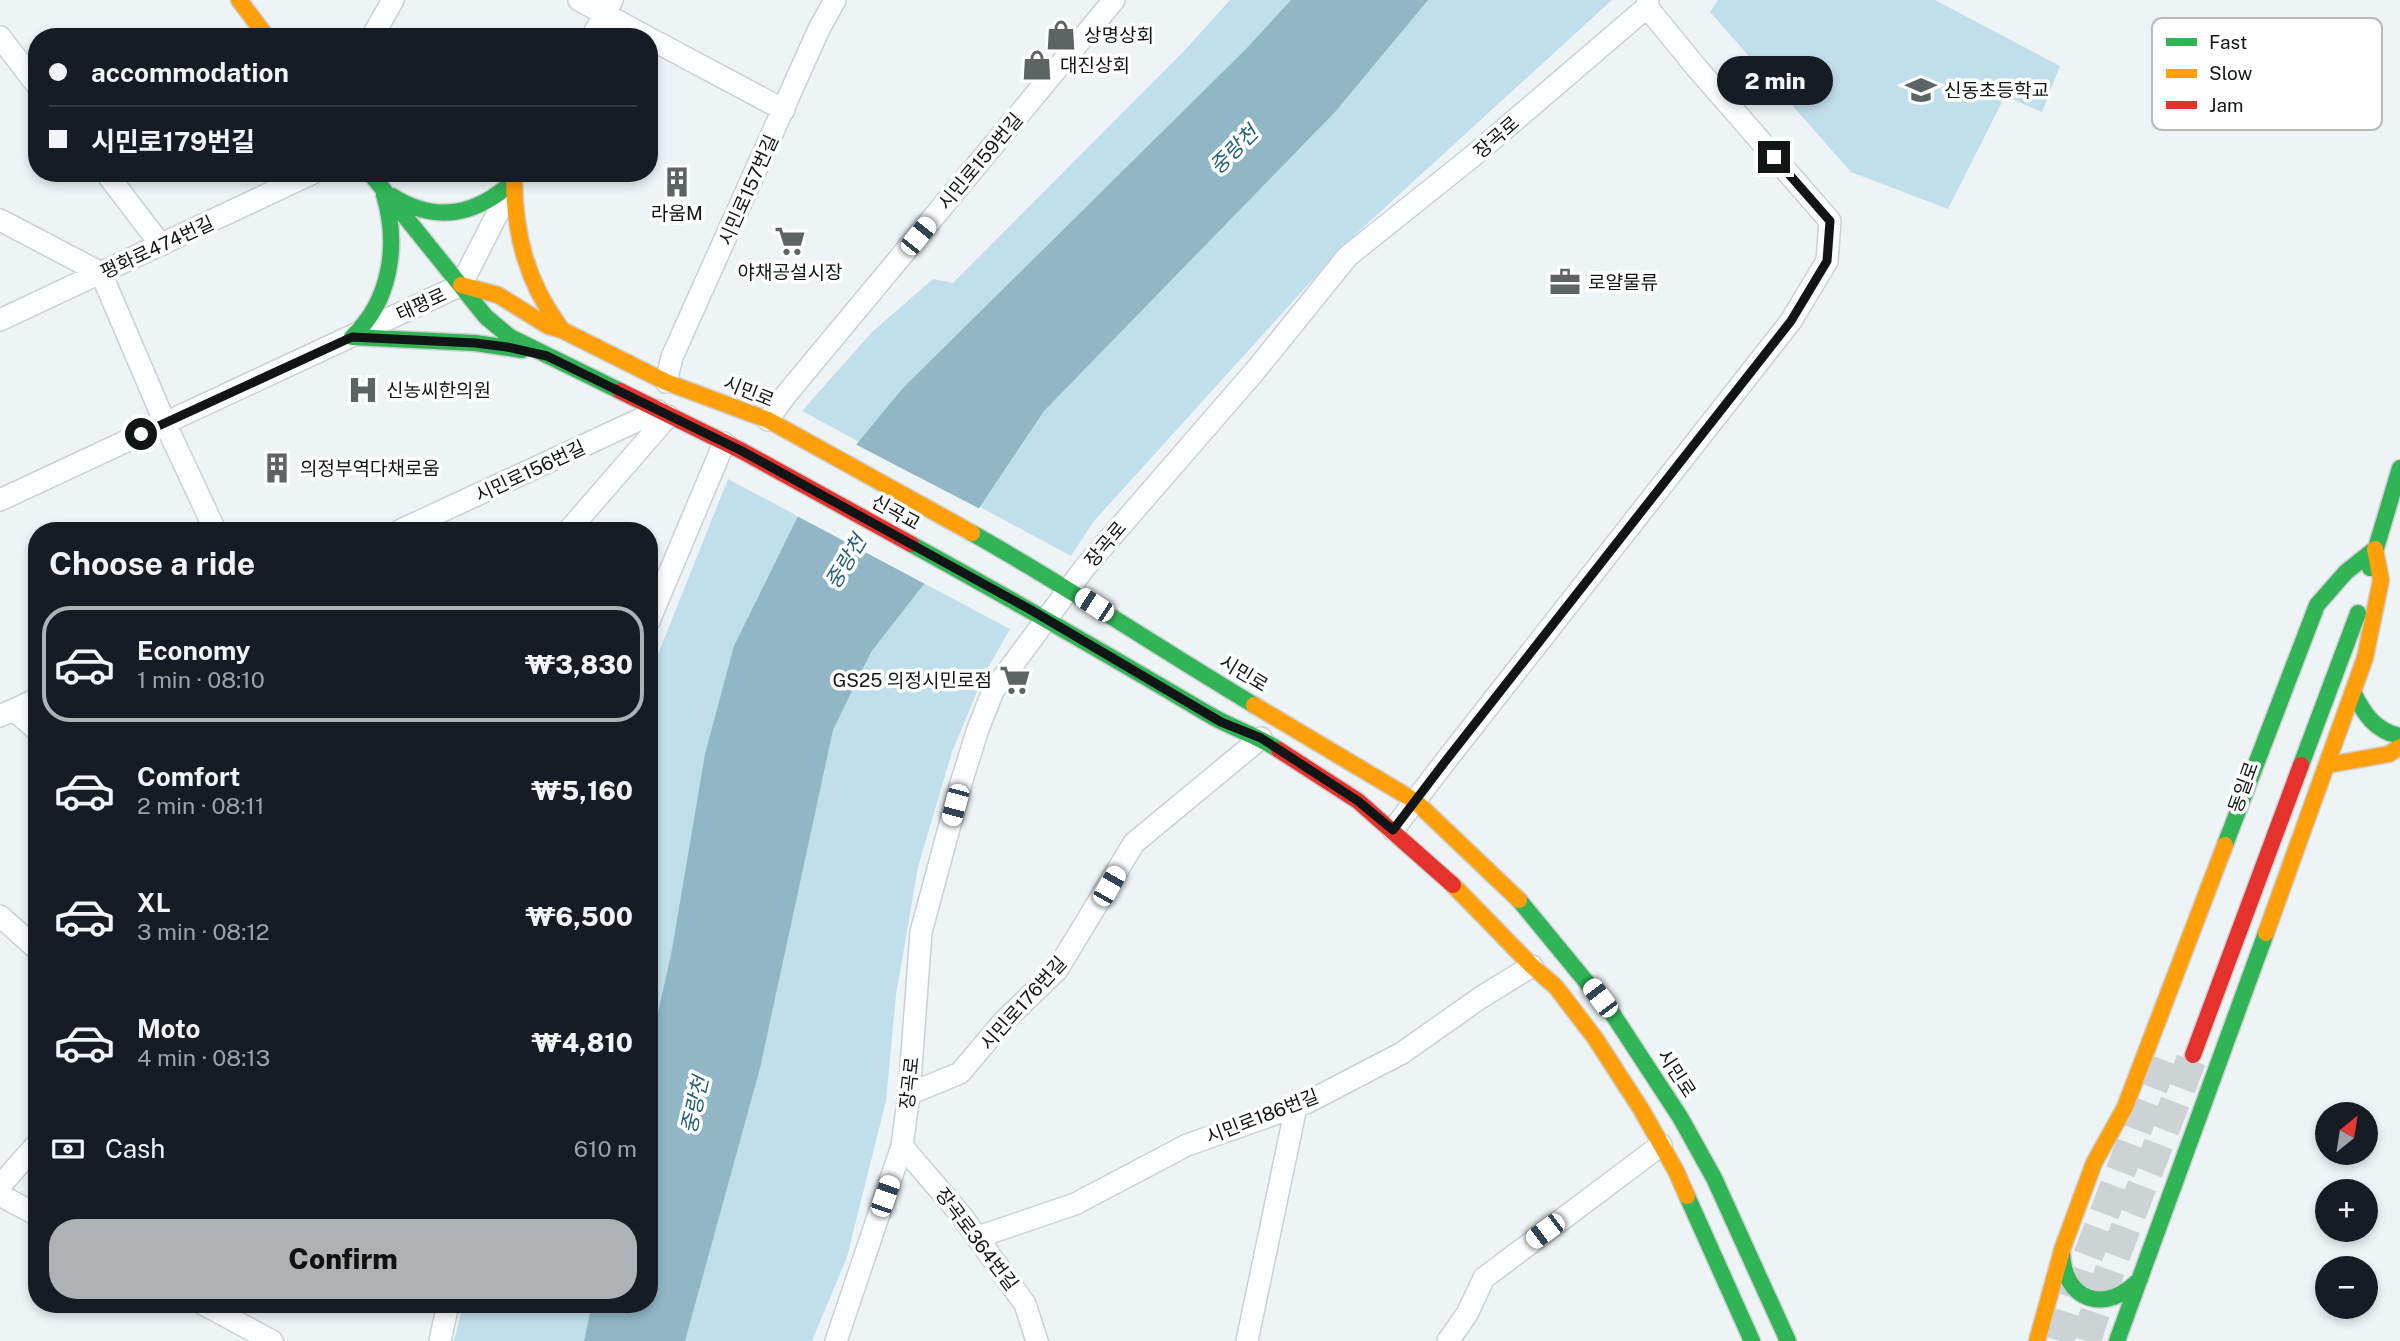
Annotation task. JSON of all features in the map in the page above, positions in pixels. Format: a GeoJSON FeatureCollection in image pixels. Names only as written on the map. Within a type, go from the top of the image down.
{"type":"FeatureCollection","features":[{"type":"Feature","properties":{"kind":"street"},"geometry":{"type":"LineString","coordinates":[[239,0],[260,28]]}},
{"type":"Feature","properties":{"kind":"street"},"geometry":{"type":"LineString","coordinates":[[377,28],[393,0]]}},
{"type":"Feature","properties":{"kind":"street"},"geometry":{"type":"LineString","coordinates":[[579,0],[608,7],[636,28]]}},
{"type":"Feature","properties":{"kind":"street","name":"시민로157번길"},"geometry":{"type":"LineString","coordinates":[[666,382],[672,357],[819,29],[835,0]]}},
{"type":"Feature","properties":{"kind":"street","name":"시민로159번길"},"geometry":{"type":"LineString","coordinates":[[768,420],[785,396],[1114,0]]}},
{"type":"Feature","properties":{"kind":"street"},"geometry":{"type":"LineString","coordinates":[[1393,830],[1791,321],[1827,261],[1830,221],[1696,67],[1648,3]]}},
{"type":"Feature","properties":{"kind":"street","name":"장곡로"},"geometry":{"type":"LineString","coordinates":[[836,1341],[902,1146],[909,1094],[921,932],[961,780],[993,691],[1038,615],[1069,589],[1113,534],[1255,371],[1348,256],[1473,156],[1648,3]]}},
{"type":"Feature","properties":{"kind":"street"},"geometry":{"type":"LineString","coordinates":[[597,28],[608,7]]}},
{"type":"Feature","properties":{"kind":"street"},"geometry":{"type":"LineString","coordinates":[[0,37],[28,73]]}},
{"type":"Feature","properties":{"kind":"street"},"geometry":{"type":"LineString","coordinates":[[658,42],[784,110]]}},
{"type":"Feature","properties":{"kind":"street"},"geometry":{"type":"LineString","coordinates":[[113,182],[161,245]]}},
{"type":"Feature","properties":{"kind":"street","name":"평화로474번길"},"geometry":{"type":"LineString","coordinates":[[0,320],[294,182]]}},
{"type":"Feature","properties":{"kind":"street"},"geometry":{"type":"LineString","coordinates":[[377,182],[461,285],[498,328],[510,337],[733,447],[658,602]]}},
{"type":"Feature","properties":{"kind":"street"},"geometry":{"type":"LineString","coordinates":[[382,188],[402,204],[438,214],[473,209],[501,194],[512,182]]}},
{"type":"Feature","properties":{"kind":"street","name":"태평로"},"geometry":{"type":"LineString","coordinates":[[0,500],[461,285],[513,182]]}},
{"type":"Feature","properties":{"kind":"street"},"geometry":{"type":"LineString","coordinates":[[516,182],[514,215],[520,249],[532,286],[544,308],[562,330]]}},
{"type":"Feature","properties":{"kind":"street"},"geometry":{"type":"LineString","coordinates":[[352,337],[368,321],[377,306],[383,286],[392,226],[390,209],[382,188]]}},
{"type":"Feature","properties":{"kind":"street"},"geometry":{"type":"LineString","coordinates":[[0,220],[101,273],[165,423],[211,522]]}},
{"type":"Feature","properties":{"kind":"street","name":"시민로"},"geometry":{"type":"LineString","coordinates":[[461,285],[498,295],[548,326],[562,330],[666,382],[768,420],[1049,576],[1164,651],[1415,801],[1529,909],[1612,1013],[1680,1117],[1714,1178],[1788,1341]]}},
{"type":"Feature","properties":{"kind":"street"},"geometry":{"type":"LineString","coordinates":[[352,337],[475,343],[547,356]]}},
{"type":"Feature","properties":{"kind":"street"},"geometry":{"type":"LineString","coordinates":[[575,522],[663,414]]}},
{"type":"Feature","properties":{"kind":"street","name":"시민로156번길"},"geometry":{"type":"LineString","coordinates":[[419,522],[663,414]]}},
{"type":"Feature","properties":{"kind":"street","name":"신곡교"},"geometry":{"type":"LineString","coordinates":[[733,447],[1038,615]]}},
{"type":"Feature","properties":{"kind":"street"},"geometry":{"type":"LineString","coordinates":[[2193,1055],[2356,622],[2400,468]]}},
{"type":"Feature","properties":{"kind":"street"},"geometry":{"type":"LineString","coordinates":[[2117,1341],[2353,692],[2371,634],[2381,580],[2375,549]]}},
{"type":"Feature","properties":{"kind":"street"},"geometry":{"type":"LineString","coordinates":[[2297,702],[2331,612],[2375,549]]}},
{"type":"Feature","properties":{"kind":"street"},"geometry":{"type":"LineString","coordinates":[[2024,1341],[2094,1163],[2125,1107],[2317,605],[2346,572],[2375,549]]}},
{"type":"Feature","properties":{"kind":"street"},"geometry":{"type":"LineString","coordinates":[[1038,615],[1221,722],[1261,738],[1358,801],[1460,890],[1561,993],[1595,1038],[1641,1109],[1676,1171],[1752,1341]]}},
{"type":"Feature","properties":{"kind":"street"},"geometry":{"type":"LineString","coordinates":[[2353,692],[2366,718],[2387,735],[2400,736]]}},
{"type":"Feature","properties":{"kind":"street"},"geometry":{"type":"LineString","coordinates":[[7,713],[28,703]]}},
{"type":"Feature","properties":{"kind":"street"},"geometry":{"type":"LineString","coordinates":[[7,713],[28,725]]}},
{"type":"Feature","properties":{"kind":"street","name":"시민로176번길"},"geometry":{"type":"LineString","coordinates":[[909,1094],[960,1073],[1004,1021],[1058,970],[1134,843],[1261,738]]}},
{"type":"Feature","properties":{"kind":"street"},"geometry":{"type":"LineString","coordinates":[[2328,765],[2389,754],[2400,747]]}},
{"type":"Feature","properties":{"kind":"street"},"geometry":{"type":"LineString","coordinates":[[0,916],[28,941]]}},
{"type":"Feature","properties":{"kind":"street","name":"시민로186번길"},"geometry":{"type":"LineString","coordinates":[[978,1237],[1075,1204],[1187,1145],[1296,1107],[1402,1053],[1480,998],[1532,966]]}},
{"type":"Feature","properties":{"kind":"street"},"geometry":{"type":"LineString","coordinates":[[1247,1341],[1296,1107]]}},
{"type":"Feature","properties":{"kind":"street"},"geometry":{"type":"LineString","coordinates":[[1448,1341],[1467,1314],[1484,1278],[1661,1145]]}},
{"type":"Feature","properties":{"kind":"street","name":"장곡로364번길"},"geometry":{"type":"LineString","coordinates":[[902,1146],[978,1237],[1025,1304],[1037,1341]]}},
{"type":"Feature","properties":{"kind":"street"},"geometry":{"type":"LineString","coordinates":[[0,1186],[28,1154]]}},
{"type":"Feature","properties":{"kind":"street"},"geometry":{"type":"LineString","coordinates":[[0,1195],[28,1210]]}},
{"type":"Feature","properties":{"kind":"street"},"geometry":{"type":"LineString","coordinates":[[2063,1247],[2061,1262],[2065,1275],[2076,1289],[2092,1299],[2107,1301],[2122,1297],[2141,1278]]}},
{"type":"Feature","properties":{"kind":"street"},"geometry":{"type":"LineString","coordinates":[[2037,1341],[2063,1247]]}},
{"type":"Feature","properties":{"kind":"street"},"geometry":{"type":"LineString","coordinates":[[220,1313],[272,1341]]}},
{"type":"Feature","properties":{"kind":"street"},"geometry":{"type":"LineString","coordinates":[[440,1341],[446,1313]]}},
{"type":"Feature","properties":{"kind":"shaded area"},"geometry":{"type":"Polygon","coordinates":[[[1230,0],[1612,0],[1345,244],[1094,521],[1071,556],[802,411],[872,332],[933,279],[953,283],[1184,51],[1230,0]]]}},
{"type":"Feature","properties":{"kind":"shaded area","name":"신동초등학교"},"geometry":{"type":"Polygon","coordinates":[[[1718,0],[1935,0],[2060,66],[2042,112],[2005,96],[1948,209],[1851,172],[1710,12],[1718,0]]]}},
{"type":"Feature","properties":{"kind":"shaded area"},"geometry":{"type":"Polygon","coordinates":[[[728,479],[1010,629],[984,675],[952,752],[918,867],[896,995],[886,1101],[847,1257],[812,1341],[454,1341],[461,1313],[658,1313],[658,654],[728,479]]]}},
{"type":"Feature","properties":{"kind":"water","name":"중랑천"},"geometry":{"type":"Polygon","coordinates":[[[1291,0],[1428,0],[1335,112],[1044,411],[955,544],[871,652],[833,730],[760,1068],[685,1341],[584,1341],[590,1313],[658,1313],[658,1013],[671,955],[705,754],[734,646],[799,514],[903,388],[1246,49],[1291,0]]]}},
{"type":"Feature","properties":{"kind":"pier"},"geometry":{"type":"Polygon","coordinates":[[[853,443],[982,510],[927,585],[795,515],[853,443]]]}},
{"type":"Feature","properties":{"kind":"tunnel"},"geometry":{"type":"LineString","coordinates":[[2059,1341],[2083,1269],[2168,1048]]}},
{"type":"Feature","properties":{"kind":"tunnel"},"geometry":{"type":"LineString","coordinates":[[2086,1341],[2124,1233],[2193,1055]]}},
{"type":"Feature","properties":{"kind":"traffic: fast"},"geometry":{"type":"LineString","coordinates":[[377,182],[486,317],[510,337],[620,391]]}},
{"type":"Feature","properties":{"kind":"traffic: fast"},"geometry":{"type":"LineString","coordinates":[[392,196],[425,210],[456,212],[485,202],[513,182]]}},
{"type":"Feature","properties":{"kind":"traffic: fast"},"geometry":{"type":"LineString","coordinates":[[352,337],[376,307],[388,271],[391,233],[384,195]]}},
{"type":"Feature","properties":{"kind":"traffic: fast"},"geometry":{"type":"LineString","coordinates":[[352,337],[475,343],[522,350]]}},
{"type":"Feature","properties":{"kind":"traffic: fast"},"geometry":{"type":"LineString","coordinates":[[2370,568],[2400,468]]}},
{"type":"Feature","properties":{"kind":"traffic: fast"},"geometry":{"type":"LineString","coordinates":[[972,533],[1254,705]]}},
{"type":"Feature","properties":{"kind":"traffic: fast"},"geometry":{"type":"LineString","coordinates":[[911,544],[1217,719],[1279,750]]}},
{"type":"Feature","properties":{"kind":"traffic: fast"},"geometry":{"type":"LineString","coordinates":[[2225,845],[2317,605],[2346,572],[2375,549]]}},
{"type":"Feature","properties":{"kind":"traffic: fast"},"geometry":{"type":"LineString","coordinates":[[2301,765],[2358,613]]}},
{"type":"Feature","properties":{"kind":"traffic: fast"},"geometry":{"type":"LineString","coordinates":[[2353,692],[2361,707],[2377,726],[2400,736]]}},
{"type":"Feature","properties":{"kind":"traffic: fast"},"geometry":{"type":"LineString","coordinates":[[1519,900],[1612,1013],[1680,1117],[1714,1178],[1788,1341]]}},
{"type":"Feature","properties":{"kind":"traffic: fast"},"geometry":{"type":"LineString","coordinates":[[2117,1341],[2266,933]]}},
{"type":"Feature","properties":{"kind":"traffic: fast"},"geometry":{"type":"LineString","coordinates":[[1687,1196],[1752,1341]]}},
{"type":"Feature","properties":{"kind":"traffic: fast"},"geometry":{"type":"LineString","coordinates":[[2062,1251],[2064,1268],[2070,1282],[2078,1292],[2089,1298],[2114,1297],[2140,1279]]}},
{"type":"Feature","properties":{"kind":"traffic: slow"},"geometry":{"type":"LineString","coordinates":[[239,0],[260,28]]}},
{"type":"Feature","properties":{"kind":"traffic: slow"},"geometry":{"type":"LineString","coordinates":[[514,182],[517,221],[525,258],[539,293],[560,327]]}},
{"type":"Feature","properties":{"kind":"traffic: slow"},"geometry":{"type":"LineString","coordinates":[[461,285],[498,295],[548,326],[562,330],[666,382],[768,420],[972,533]]}},
{"type":"Feature","properties":{"kind":"traffic: slow"},"geometry":{"type":"LineString","coordinates":[[2266,933],[2365,658],[2381,580],[2375,549]]}},
{"type":"Feature","properties":{"kind":"traffic: slow"},"geometry":{"type":"LineString","coordinates":[[1254,705],[1415,801],[1519,900]]}},
{"type":"Feature","properties":{"kind":"traffic: slow"},"geometry":{"type":"LineString","coordinates":[[2328,765],[2389,754],[2400,747]]}},
{"type":"Feature","properties":{"kind":"traffic: slow"},"geometry":{"type":"LineString","coordinates":[[2037,1341],[2063,1247],[2094,1163],[2125,1107],[2225,845]]}},
{"type":"Feature","properties":{"kind":"traffic: slow"},"geometry":{"type":"LineString","coordinates":[[1453,885],[1556,987],[1595,1038],[1641,1109],[1687,1196]]}},
{"type":"Feature","properties":{"kind":"traffic: jam"},"geometry":{"type":"LineString","coordinates":[[620,391],[742,451],[911,544]]}},
{"type":"Feature","properties":{"kind":"traffic: jam"},"geometry":{"type":"LineString","coordinates":[[1279,750],[1358,801],[1453,885]]}},
{"type":"Feature","properties":{"kind":"traffic: jam"},"geometry":{"type":"LineString","coordinates":[[2193,1055],[2301,765]]}},
{"type":"Feature","properties":{"kind":"place","name":"상명상회"},"geometry":{"type":"Point","coordinates":[1061,35]}},
{"type":"Feature","properties":{"kind":"place","name":"대진상회"},"geometry":{"type":"Point","coordinates":[1037,65]}},
{"type":"Feature","properties":{"kind":"place","name":"신동초등학교"},"geometry":{"type":"Point","coordinates":[1921,90]}},
{"type":"Feature","properties":{"kind":"place","name":"라움M"},"geometry":{"type":"Point","coordinates":[677,182]}},
{"type":"Feature","properties":{"kind":"place","name":"야채공설시장"},"geometry":{"type":"Point","coordinates":[790,241]}},
{"type":"Feature","properties":{"kind":"place","name":"로얄물류"},"geometry":{"type":"Point","coordinates":[1565,282]}},
{"type":"Feature","properties":{"kind":"place","name":"신농씨한의원"},"geometry":{"type":"Point","coordinates":[363,390]}},
{"type":"Feature","properties":{"kind":"place","name":"의정부역다채로움"},"geometry":{"type":"Point","coordinates":[277,468]}},
{"type":"Feature","properties":{"kind":"place","name":"GS25 의정시민로점"},"geometry":{"type":"Point","coordinates":[1015,680]}},
{"type":"Feature","properties":{"kind":"route"},"geometry":{"type":"LineString","coordinates":[[141,434],[352,337],[475,343],[547,356],[742,451],[1031,610],[1221,722],[1261,738],[1358,801],[1393,830],[1791,321],[1827,261],[1830,221],[1774,157]]}}]}
